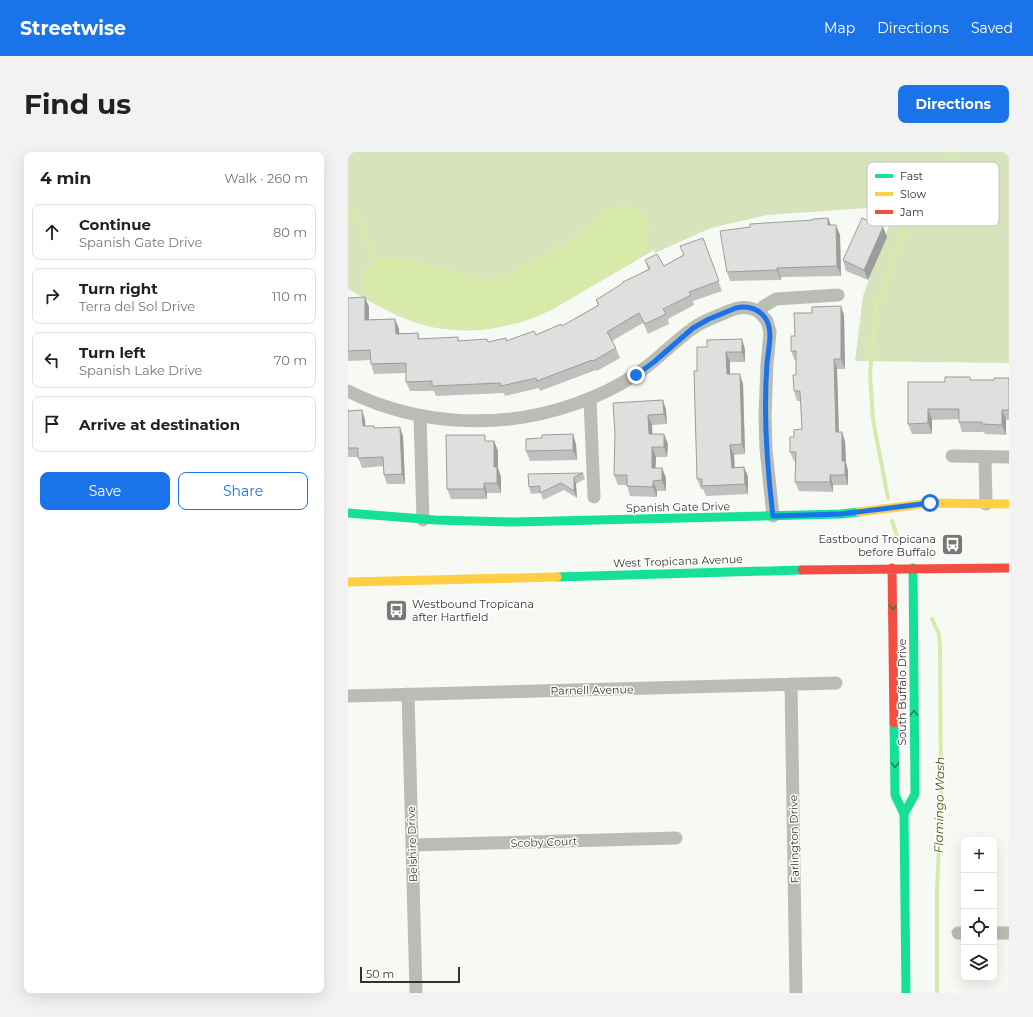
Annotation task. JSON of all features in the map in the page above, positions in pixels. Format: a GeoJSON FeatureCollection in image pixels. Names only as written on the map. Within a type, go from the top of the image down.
{"type":"FeatureCollection","features":[{"type":"Feature","properties":{"kind":"main road","name":"Spanish Gate Drive"},"geometry":{"type":"LineString","coordinates":[[348,513],[423,520],[514,522],[841,514],[930,503],[1009,504]]}},
{"type":"Feature","properties":{"kind":"main road","name":"West Tropicana Avenue"},"geometry":{"type":"LineString","coordinates":[[348,582],[892,568],[1009,568]]}},
{"type":"Feature","properties":{"kind":"main road","name":"South Buffalo Drive"},"geometry":{"type":"LineString","coordinates":[[892,568],[895,796],[904,814],[906,993]]}},
{"type":"Feature","properties":{"kind":"main road","name":"South Buffalo Drive"},"geometry":{"type":"LineString","coordinates":[[904,814],[915,794],[913,568]]}},
{"type":"Feature","properties":{"kind":"street"},"geometry":{"type":"LineString","coordinates":[[759,312],[764,306],[776,299],[838,295]]}},
{"type":"Feature","properties":{"kind":"street"},"geometry":{"type":"LineString","coordinates":[[348,391],[377,404],[420,416],[465,421],[510,419],[554,411],[590,398],[616,386],[654,362],[685,334],[701,323],[736,308],[748,307],[759,312],[767,321],[770,332],[766,371],[765,416],[773,516]]}},
{"type":"Feature","properties":{"kind":"street"},"geometry":{"type":"LineString","coordinates":[[590,398],[594,497]]}},
{"type":"Feature","properties":{"kind":"street"},"geometry":{"type":"LineString","coordinates":[[420,416],[423,520]]}},
{"type":"Feature","properties":{"kind":"street"},"geometry":{"type":"LineString","coordinates":[[952,456],[1009,457]]}},
{"type":"Feature","properties":{"kind":"street"},"geometry":{"type":"LineString","coordinates":[[985,457],[986,504]]}},
{"type":"Feature","properties":{"kind":"street","name":"Parnell Avenue"},"geometry":{"type":"LineString","coordinates":[[348,696],[836,683]]}},
{"type":"Feature","properties":{"kind":"street","name":"Farlington Drive"},"geometry":{"type":"LineString","coordinates":[[791,684],[796,993]]}},
{"type":"Feature","properties":{"kind":"street","name":"Belshire Drive"},"geometry":{"type":"LineString","coordinates":[[408,694],[416,993]]}},
{"type":"Feature","properties":{"kind":"street","name":"Scoby Court"},"geometry":{"type":"LineString","coordinates":[[412,845],[676,838]]}},
{"type":"Feature","properties":{"kind":"street"},"geometry":{"type":"LineString","coordinates":[[997,933],[1009,933]]}},
{"type":"Feature","properties":{"kind":"shaded area"},"geometry":{"type":"Polygon","coordinates":[[[348,152],[1009,152],[1009,363],[855,361],[863,296],[889,226],[999,226],[999,162],[867,162],[867,208],[767,215],[711,228],[655,253],[654,250],[553,309],[534,317],[496,328],[457,330],[438,328],[418,323],[380,307],[348,289],[348,152]]]}},
{"type":"Feature","properties":{"kind":"shaded area"},"geometry":{"type":"Polygon","coordinates":[[[618,206],[635,209],[647,221],[649,232],[647,243],[638,259],[553,309],[518,323],[481,330],[430,327],[398,316],[369,300],[360,280],[364,271],[375,261],[382,258],[396,257],[415,260],[479,279],[494,279],[507,276],[571,239],[605,212],[618,206]]]}},
{"type":"Feature","properties":{"kind":"building"},"geometry":{"type":"Polygon","coordinates":[[[828,218],[828,225],[836,225],[837,266],[777,268],[777,270],[727,272],[720,231],[750,227],[750,224],[828,218]]]}},
{"type":"Feature","properties":{"kind":"building"},"geometry":{"type":"Polygon","coordinates":[[[862,218],[867,220],[867,226],[883,227],[864,270],[843,260],[862,218]]]}},
{"type":"Feature","properties":{"kind":"building"},"geometry":{"type":"Polygon","coordinates":[[[703,238],[719,281],[689,292],[691,295],[663,309],[666,314],[645,324],[639,313],[607,332],[616,348],[593,361],[592,360],[537,381],[536,378],[501,386],[500,383],[432,386],[432,381],[406,382],[406,363],[371,364],[370,350],[348,351],[348,298],[365,297],[365,320],[395,319],[396,334],[418,333],[418,339],[458,337],[458,341],[487,339],[488,342],[506,338],[506,341],[534,331],[536,335],[561,324],[562,326],[599,305],[596,300],[623,282],[650,269],[645,260],[657,254],[664,266],[684,255],[680,246],[703,238]]]}},
{"type":"Feature","properties":{"kind":"building"},"geometry":{"type":"Polygon","coordinates":[[[841,306],[841,359],[834,359],[836,432],[842,432],[842,461],[845,461],[845,475],[830,475],[830,482],[795,482],[796,452],[790,452],[790,437],[794,437],[794,430],[802,429],[800,391],[794,391],[793,375],[796,375],[796,351],[791,351],[791,336],[795,336],[794,313],[812,313],[812,307],[841,306]]]}},
{"type":"Feature","properties":{"kind":"building"},"geometry":{"type":"Polygon","coordinates":[[[742,339],[742,352],[726,352],[727,374],[740,374],[742,444],[730,445],[732,468],[744,467],[745,484],[702,486],[702,479],[697,479],[694,371],[697,371],[697,347],[707,347],[707,340],[742,339]]]}},
{"type":"Feature","properties":{"kind":"building"},"geometry":{"type":"Polygon","coordinates":[[[945,377],[970,377],[970,380],[994,380],[994,378],[1009,378],[1009,410],[1002,410],[1002,425],[982,424],[982,422],[959,422],[959,409],[928,409],[928,423],[908,424],[908,382],[945,382],[945,377]]]}},
{"type":"Feature","properties":{"kind":"building"},"geometry":{"type":"Polygon","coordinates":[[[663,400],[664,414],[648,415],[649,434],[664,434],[664,447],[652,447],[652,468],[662,468],[662,480],[653,481],[653,487],[627,486],[627,475],[614,475],[615,433],[613,403],[663,400]]]}},
{"type":"Feature","properties":{"kind":"building"},"geometry":{"type":"Polygon","coordinates":[[[362,410],[363,426],[374,426],[374,428],[400,427],[402,474],[384,475],[383,457],[358,458],[358,448],[348,448],[348,411],[362,410]]]}},
{"type":"Feature","properties":{"kind":"building"},"geometry":{"type":"Polygon","coordinates":[[[573,434],[573,450],[526,451],[526,439],[542,438],[542,435],[573,434]]]}},
{"type":"Feature","properties":{"kind":"building"},"geometry":{"type":"Polygon","coordinates":[[[446,435],[485,435],[485,441],[494,441],[494,467],[497,467],[497,483],[484,483],[484,489],[447,489],[446,435]]]}},
{"type":"Feature","properties":{"kind":"building"},"geometry":{"type":"Polygon","coordinates":[[[583,473],[574,477],[574,491],[561,483],[540,493],[540,486],[529,487],[528,474],[583,473]]]}},
{"type":"Feature","properties":{"kind":"waterway","name":"Flamingo Wash"},"geometry":{"type":"LineString","coordinates":[[947,162],[952,152]]}},
{"type":"Feature","properties":{"kind":"waterway"},"geometry":{"type":"LineString","coordinates":[[348,211],[360,222],[366,234],[375,261]]}},
{"type":"Feature","properties":{"kind":"waterway","name":"Flamingo Wash"},"geometry":{"type":"LineString","coordinates":[[888,498],[873,420],[870,374],[876,308],[907,226]]}},
{"type":"Feature","properties":{"kind":"waterway","name":"Flamingo Wash"},"geometry":{"type":"LineString","coordinates":[[892,521],[898,539]]}},
{"type":"Feature","properties":{"kind":"waterway","name":"Flamingo Wash"},"geometry":{"type":"LineString","coordinates":[[932,619],[939,634],[940,645],[941,807],[937,888],[937,993]]}},
{"type":"Feature","properties":{"kind":"traffic: fast"},"geometry":{"type":"LineString","coordinates":[[348,513],[435,520],[514,522],[841,514],[859,512]]}},
{"type":"Feature","properties":{"kind":"traffic: fast"},"geometry":{"type":"LineString","coordinates":[[904,814],[915,794],[913,568]]}},
{"type":"Feature","properties":{"kind":"traffic: fast"},"geometry":{"type":"LineString","coordinates":[[557,577],[802,570]]}},
{"type":"Feature","properties":{"kind":"traffic: fast"},"geometry":{"type":"LineString","coordinates":[[894,723],[895,795],[904,814],[906,993]]}},
{"type":"Feature","properties":{"kind":"traffic: slow"},"geometry":{"type":"LineString","coordinates":[[859,512],[930,503],[1009,504]]}},
{"type":"Feature","properties":{"kind":"traffic: slow"},"geometry":{"type":"LineString","coordinates":[[348,582],[557,577]]}},
{"type":"Feature","properties":{"kind":"traffic: jam"},"geometry":{"type":"LineString","coordinates":[[892,568],[894,723]]}},
{"type":"Feature","properties":{"kind":"traffic: jam"},"geometry":{"type":"LineString","coordinates":[[802,570],[1009,568]]}},
{"type":"Feature","properties":{"kind":"place","name":"Eastbound Tropicana before Buffalo"},"geometry":{"type":"Point","coordinates":[952,545]}},
{"type":"Feature","properties":{"kind":"place","name":"Westbound Tropicana after Hartfield"},"geometry":{"type":"Point","coordinates":[396,610]}},
{"type":"Feature","properties":{"kind":"route"},"geometry":{"type":"LineString","coordinates":[[636,375],[654,362],[685,334],[701,323],[736,308],[748,307],[754,309],[767,321],[770,332],[765,390],[765,416],[766,449],[773,516],[841,514],[930,503]]}}]}
